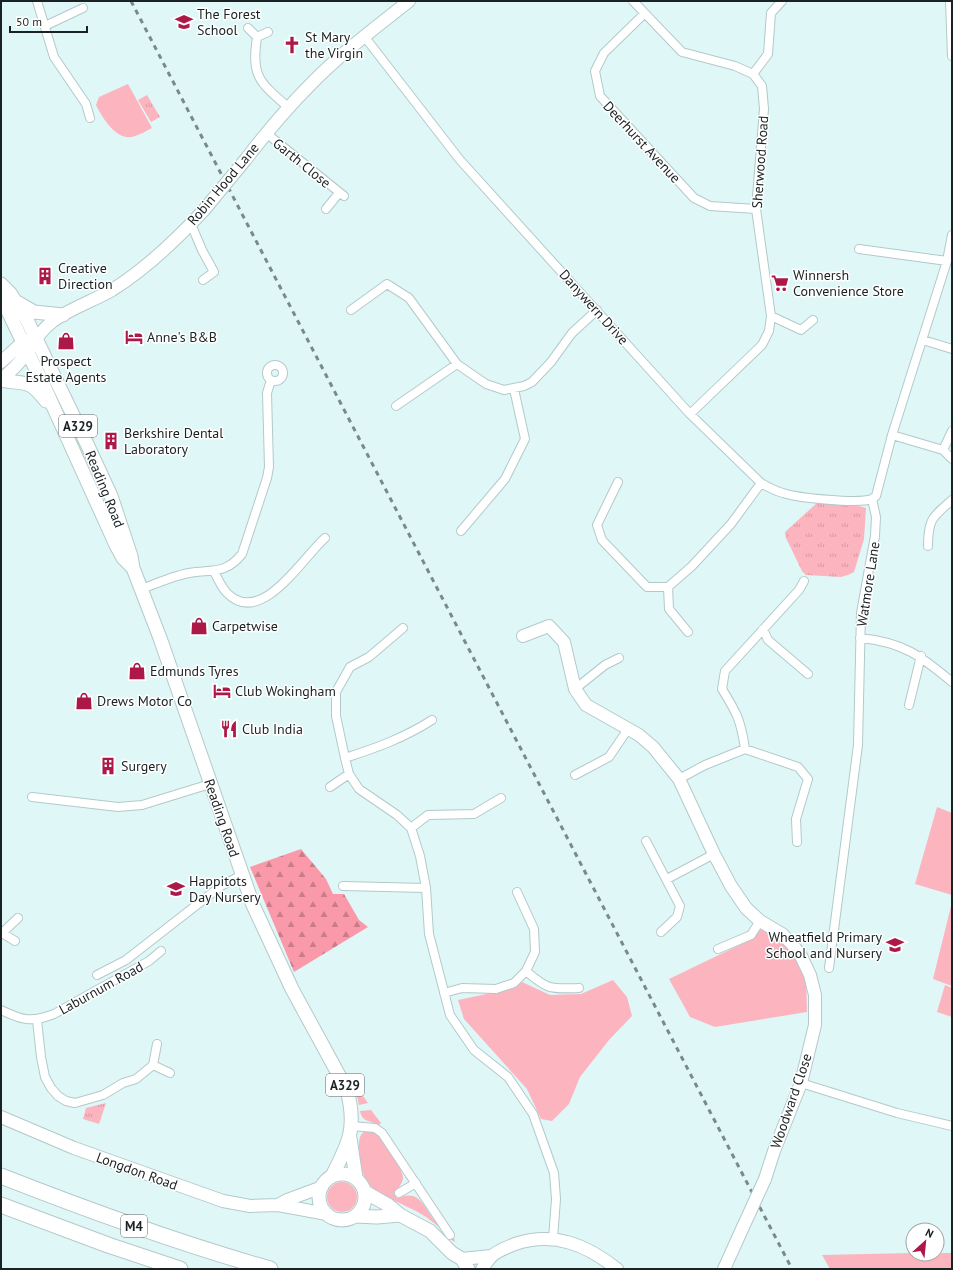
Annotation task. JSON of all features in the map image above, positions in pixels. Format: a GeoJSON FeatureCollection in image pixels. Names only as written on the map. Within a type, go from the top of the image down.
{"type":"FeatureCollection","features":[{"type":"Feature","properties":{"kind":"highway","name":"M4"},"geometry":{"type":"LineString","coordinates":[[1,1176],[96,1214],[215,1253],[270,1269]]}},
{"type":"Feature","properties":{"kind":"highway","name":"M4"},"geometry":{"type":"LineString","coordinates":[[1,1205],[108,1245],[180,1269]]}},
{"type":"Feature","properties":{"kind":"main road","name":"Reading Road"},"geometry":{"type":"LineString","coordinates":[[2,286],[17,302],[36,337],[111,496],[131,556],[133,568],[142,589],[206,785],[264,931],[285,975],[347,1090],[351,1105],[351,1132],[356,1178]]}},
{"type":"Feature","properties":{"kind":"main road","name":"Reading Road"},"geometry":{"type":"LineString","coordinates":[[2,286],[5,305],[56,412],[116,545],[123,558],[133,568]]}},
{"type":"Feature","properties":{"kind":"main road"},"geometry":{"type":"LineString","coordinates":[[17,302],[34,312],[62,315]]}},
{"type":"Feature","properties":{"kind":"main road"},"geometry":{"type":"LineString","coordinates":[[1,380],[26,382],[33,385],[56,412]]}},
{"type":"Feature","properties":{"kind":"main road","name":"Reading Road"},"geometry":{"type":"LineString","coordinates":[[332,1176],[351,1132]]}},
{"type":"Feature","properties":{"kind":"main road"},"geometry":{"type":"LineString","coordinates":[[400,1215],[378,1217],[355,1216],[342,1219],[332,1217],[327,1214],[320,1202],[322,1187],[332,1176],[344,1174],[356,1178],[365,1192],[388,1205],[400,1215],[416,1222],[430,1231],[460,1263]]}},
{"type":"Feature","properties":{"kind":"main road"},"geometry":{"type":"LineString","coordinates":[[355,1216],[363,1206],[365,1192]]}},
{"type":"Feature","properties":{"kind":"street"},"geometry":{"type":"LineString","coordinates":[[37,1],[54,57],[86,104],[90,118]]}},
{"type":"Feature","properties":{"kind":"street","name":"Robin Hood Lane"},"geometry":{"type":"LineString","coordinates":[[25,347],[62,315],[110,291],[131,277],[191,224],[288,107],[311,83],[364,36],[408,1]]}},
{"type":"Feature","properties":{"kind":"street"},"geometry":{"type":"LineString","coordinates":[[633,1],[682,52],[735,66],[753,74],[768,54],[771,13],[782,1]]}},
{"type":"Feature","properties":{"kind":"street"},"geometry":{"type":"LineString","coordinates":[[950,1],[952,56]]}},
{"type":"Feature","properties":{"kind":"street"},"geometry":{"type":"LineString","coordinates":[[45,26],[83,8]]}},
{"type":"Feature","properties":{"kind":"street","name":"Deerhurst Avenue"},"geometry":{"type":"LineString","coordinates":[[644,14],[604,53],[595,71],[600,96],[694,198],[710,206],[756,209]]}},
{"type":"Feature","properties":{"kind":"street"},"geometry":{"type":"LineString","coordinates":[[248,28],[257,37]]}},
{"type":"Feature","properties":{"kind":"street"},"geometry":{"type":"LineString","coordinates":[[257,37],[268,32]]}},
{"type":"Feature","properties":{"kind":"street","name":"Danywern Drive"},"geometry":{"type":"LineString","coordinates":[[364,36],[460,160],[690,414],[760,483],[785,494],[847,501],[872,499]]}},
{"type":"Feature","properties":{"kind":"street"},"geometry":{"type":"LineString","coordinates":[[257,37],[254,59],[259,79],[288,107]]}},
{"type":"Feature","properties":{"kind":"street","name":"Sherwood Road"},"geometry":{"type":"LineString","coordinates":[[690,414],[762,345],[769,332],[771,316],[756,209],[764,109],[762,86],[753,74]]}},
{"type":"Feature","properties":{"kind":"street","name":"Garth Close"},"geometry":{"type":"LineString","coordinates":[[266,133],[342,194],[326,209]]}},
{"type":"Feature","properties":{"kind":"street"},"geometry":{"type":"LineString","coordinates":[[191,224],[202,250],[214,272],[203,280]]}},
{"type":"Feature","properties":{"kind":"street"},"geometry":{"type":"LineString","coordinates":[[872,499],[876,496],[892,435],[947,261],[952,235]]}},
{"type":"Feature","properties":{"kind":"street"},"geometry":{"type":"LineString","coordinates":[[859,250],[947,261]]}},
{"type":"Feature","properties":{"kind":"street"},"geometry":{"type":"LineString","coordinates":[[351,310],[386,284],[410,298],[456,364],[486,384],[504,390],[514,389],[532,382],[551,362],[572,333],[597,310]]}},
{"type":"Feature","properties":{"kind":"street"},"geometry":{"type":"LineString","coordinates":[[771,316],[801,330],[813,320]]}},
{"type":"Feature","properties":{"kind":"street"},"geometry":{"type":"LineString","coordinates":[[923,340],[952,349]]}},
{"type":"Feature","properties":{"kind":"street"},"geometry":{"type":"LineString","coordinates":[[1,362],[25,347]]}},
{"type":"Feature","properties":{"kind":"street"},"geometry":{"type":"LineString","coordinates":[[1,380],[19,364],[25,347]]}},
{"type":"Feature","properties":{"kind":"street"},"geometry":{"type":"LineString","coordinates":[[396,406],[456,364]]}},
{"type":"Feature","properties":{"kind":"street"},"geometry":{"type":"LineString","coordinates":[[142,589],[189,573],[214,572],[237,561],[242,554],[267,478],[269,467],[267,393],[271,380]]}},
{"type":"Feature","properties":{"kind":"street"},"geometry":{"type":"LineString","coordinates":[[461,530],[505,479],[525,439],[514,389]]}},
{"type":"Feature","properties":{"kind":"street"},"geometry":{"type":"LineString","coordinates":[[943,450],[952,431]]}},
{"type":"Feature","properties":{"kind":"street"},"geometry":{"type":"LineString","coordinates":[[892,435],[943,450],[952,459]]}},
{"type":"Feature","properties":{"kind":"street"},"geometry":{"type":"LineString","coordinates":[[618,482],[597,525],[602,540],[647,587],[668,587],[692,566],[731,524],[760,483]]}},
{"type":"Feature","properties":{"kind":"street","name":"Watmore Lane"},"geometry":{"type":"LineString","coordinates":[[829,968],[858,745],[861,613],[865,583],[875,536],[876,517],[872,499]]}},
{"type":"Feature","properties":{"kind":"street"},"geometry":{"type":"LineString","coordinates":[[928,546],[928,527],[938,513],[952,500]]}},
{"type":"Feature","properties":{"kind":"street"},"geometry":{"type":"LineString","coordinates":[[214,572],[226,592],[236,600],[250,603],[267,596],[279,587],[325,538]]}},
{"type":"Feature","properties":{"kind":"street"},"geometry":{"type":"LineString","coordinates":[[745,749],[741,724],[735,710],[722,689],[725,671],[799,590],[804,581]]}},
{"type":"Feature","properties":{"kind":"street"},"geometry":{"type":"LineString","coordinates":[[668,587],[669,609],[688,632]]}},
{"type":"Feature","properties":{"kind":"street","name":"Woodward Close"},"geometry":{"type":"LineString","coordinates":[[523,636],[549,626],[564,642],[575,689],[586,705],[628,729],[653,747],[679,779],[714,854],[731,886],[746,908],[760,921],[782,934],[801,956],[815,995],[815,1025],[801,1082],[774,1150],[765,1180],[724,1269]]}},
{"type":"Feature","properties":{"kind":"street"},"geometry":{"type":"LineString","coordinates":[[403,628],[369,657],[350,667],[336,692],[336,716],[345,758],[349,774],[359,789],[397,815],[411,828],[420,856],[426,888],[429,934],[450,1015],[474,1050],[508,1077],[532,1114],[554,1173],[556,1199],[553,1239]]}},
{"type":"Feature","properties":{"kind":"street"},"geometry":{"type":"LineString","coordinates":[[763,629],[768,640],[808,674]]}},
{"type":"Feature","properties":{"kind":"street"},"geometry":{"type":"LineString","coordinates":[[860,638],[887,643],[921,656],[952,682]]}},
{"type":"Feature","properties":{"kind":"street"},"geometry":{"type":"LineString","coordinates":[[909,705],[921,656]]}},
{"type":"Feature","properties":{"kind":"street"},"geometry":{"type":"LineString","coordinates":[[575,689],[605,665],[620,658]]}},
{"type":"Feature","properties":{"kind":"street"},"geometry":{"type":"LineString","coordinates":[[345,758],[386,745],[414,732],[432,720]]}},
{"type":"Feature","properties":{"kind":"street"},"geometry":{"type":"LineString","coordinates":[[575,775],[609,757],[628,729]]}},
{"type":"Feature","properties":{"kind":"street"},"geometry":{"type":"LineString","coordinates":[[679,779],[705,765],[745,749],[798,766],[808,779],[796,819],[797,842]]}},
{"type":"Feature","properties":{"kind":"street"},"geometry":{"type":"LineString","coordinates":[[330,787],[349,774]]}},
{"type":"Feature","properties":{"kind":"street"},"geometry":{"type":"LineString","coordinates":[[32,797],[118,807],[142,805],[206,785]]}},
{"type":"Feature","properties":{"kind":"street"},"geometry":{"type":"LineString","coordinates":[[411,828],[428,815],[474,814],[501,798]]}},
{"type":"Feature","properties":{"kind":"street"},"geometry":{"type":"LineString","coordinates":[[646,842],[680,906],[677,917],[661,932]]}},
{"type":"Feature","properties":{"kind":"street"},"geometry":{"type":"LineString","coordinates":[[667,879],[714,854]]}},
{"type":"Feature","properties":{"kind":"street"},"geometry":{"type":"LineString","coordinates":[[97,975],[126,960],[199,902],[221,886],[242,875]]}},
{"type":"Feature","properties":{"kind":"street"},"geometry":{"type":"LineString","coordinates":[[343,886],[426,888]]}},
{"type":"Feature","properties":{"kind":"street"},"geometry":{"type":"LineString","coordinates":[[444,993],[462,988],[496,989],[514,983],[526,971],[535,952],[534,930],[517,892]]}},
{"type":"Feature","properties":{"kind":"street"},"geometry":{"type":"LineString","coordinates":[[15,941],[2,933],[18,918]]}},
{"type":"Feature","properties":{"kind":"street"},"geometry":{"type":"LineString","coordinates":[[718,949],[751,935],[760,921]]}},
{"type":"Feature","properties":{"kind":"street","name":"Laburnum Road"},"geometry":{"type":"LineString","coordinates":[[37,1020],[54,1014],[150,961],[161,951]]}},
{"type":"Feature","properties":{"kind":"street"},"geometry":{"type":"LineString","coordinates":[[526,971],[542,986],[553,989],[579,988]]}},
{"type":"Feature","properties":{"kind":"street"},"geometry":{"type":"LineString","coordinates":[[1,1010],[24,1019],[37,1020],[45,1077],[54,1092],[66,1101],[75,1103],[103,1095],[123,1083],[136,1078],[153,1065],[157,1044]]}},
{"type":"Feature","properties":{"kind":"street"},"geometry":{"type":"LineString","coordinates":[[153,1065],[170,1073]]}},
{"type":"Feature","properties":{"kind":"street"},"geometry":{"type":"LineString","coordinates":[[801,1082],[897,1113],[952,1126]]}},
{"type":"Feature","properties":{"kind":"street","name":"Longdon Road"},"geometry":{"type":"LineString","coordinates":[[1,1117],[74,1148],[223,1201],[250,1206],[278,1205],[327,1214]]}},
{"type":"Feature","properties":{"kind":"street"},"geometry":{"type":"LineString","coordinates":[[351,1132],[370,1127],[380,1130],[450,1235]]}},
{"type":"Feature","properties":{"kind":"street"},"geometry":{"type":"LineString","coordinates":[[400,1193],[416,1183]]}},
{"type":"Feature","properties":{"kind":"street","name":"Longdon Road"},"geometry":{"type":"LineString","coordinates":[[278,1205],[322,1187]]}},
{"type":"Feature","properties":{"kind":"street"},"geometry":{"type":"LineString","coordinates":[[460,1263],[491,1256],[521,1242],[553,1239],[572,1243],[592,1250],[617,1269]]}},
{"type":"Feature","properties":{"kind":"street"},"geometry":{"type":"LineString","coordinates":[[482,1269],[491,1256]]}},
{"type":"Feature","properties":{"kind":"green space"},"geometry":{"type":"Polygon","coordinates":[[[128,84],[152,128],[139,135],[125,137],[114,131],[105,121],[96,105],[99,97],[128,84]]]}},
{"type":"Feature","properties":{"kind":"green space"},"geometry":{"type":"Polygon","coordinates":[[[147,95],[160,117],[151,122],[138,100],[147,95]]]}},
{"type":"Feature","properties":{"kind":"green space"},"geometry":{"type":"Polygon","coordinates":[[[818,502],[866,508],[864,539],[854,572],[848,575],[841,577],[806,575],[802,571],[786,538],[785,532],[818,502]]]}},
{"type":"Feature","properties":{"kind":"green space"},"geometry":{"type":"Polygon","coordinates":[[[937,807],[952,813],[952,895],[915,884],[937,807]]]}},
{"type":"Feature","properties":{"kind":"green space"},"geometry":{"type":"Polygon","coordinates":[[[301,849],[326,879],[333,894],[344,894],[359,920],[368,927],[294,972],[250,867],[301,849]]]}},
{"type":"Feature","properties":{"kind":"green space"},"geometry":{"type":"Polygon","coordinates":[[[952,902],[952,986],[933,979],[952,902]]]}},
{"type":"Feature","properties":{"kind":"green space"},"geometry":{"type":"Polygon","coordinates":[[[768,928],[792,950],[806,977],[807,1012],[715,1027],[690,1017],[669,979],[754,938],[760,930],[768,928]]]}},
{"type":"Feature","properties":{"kind":"green space"},"geometry":{"type":"Polygon","coordinates":[[[613,980],[627,997],[632,1016],[609,1040],[580,1077],[569,1104],[552,1121],[541,1119],[527,1089],[464,1019],[458,1000],[515,988],[522,982],[550,995],[581,994],[613,980]]]}},
{"type":"Feature","properties":{"kind":"green space"},"geometry":{"type":"Polygon","coordinates":[[[945,985],[952,988],[952,1017],[937,1012],[945,985]]]}},
{"type":"Feature","properties":{"kind":"green space"},"geometry":{"type":"Polygon","coordinates":[[[361,1093],[368,1103],[359,1105],[357,1096],[361,1093]]]}},
{"type":"Feature","properties":{"kind":"green space"},"geometry":{"type":"Polygon","coordinates":[[[106,1103],[99,1124],[83,1119],[86,1108],[106,1103]]]}},
{"type":"Feature","properties":{"kind":"green space"},"geometry":{"type":"Polygon","coordinates":[[[371,1110],[381,1123],[379,1125],[367,1121],[361,1115],[360,1111],[371,1110]]]}},
{"type":"Feature","properties":{"kind":"green space"},"geometry":{"type":"Polygon","coordinates":[[[369,1130],[378,1133],[381,1136],[400,1167],[403,1177],[399,1188],[394,1193],[397,1198],[411,1196],[420,1200],[436,1222],[447,1232],[449,1231],[455,1240],[454,1242],[427,1218],[416,1211],[382,1195],[368,1183],[363,1174],[360,1162],[359,1140],[364,1132],[369,1130]]]}},
{"type":"Feature","properties":{"kind":"green space"},"geometry":{"type":"Polygon","coordinates":[[[342,1182],[353,1186],[357,1197],[353,1208],[342,1212],[331,1208],[327,1197],[331,1186],[342,1182]]]}},
{"type":"Feature","properties":{"kind":"green space"},"geometry":{"type":"Polygon","coordinates":[[[905,1253],[905,1262],[945,1262],[945,1253],[952,1253],[952,1269],[830,1269],[822,1255],[905,1253]]]}},
{"type":"Feature","properties":{"kind":"railway"},"geometry":{"type":"LineString","coordinates":[[131,1],[792,1269]]}},
{"type":"Feature","properties":{"kind":"place","name":"The Forest School"},"geometry":{"type":"Point","coordinates":[184,22]}},
{"type":"Feature","properties":{"kind":"place","name":"St Mary the Virgin"},"geometry":{"type":"Point","coordinates":[292,45]}},
{"type":"Feature","properties":{"kind":"place","name":"Creative Direction"},"geometry":{"type":"Point","coordinates":[45,276]}},
{"type":"Feature","properties":{"kind":"place","name":"Winnersh Convenience Store"},"geometry":{"type":"Point","coordinates":[780,283]}},
{"type":"Feature","properties":{"kind":"place","name":"Anne's B&B"},"geometry":{"type":"Point","coordinates":[134,337]}},
{"type":"Feature","properties":{"kind":"place","name":"Prospect Estate Agents"},"geometry":{"type":"Point","coordinates":[66,341]}},
{"type":"Feature","properties":{"kind":"place","name":"Berkshire Dental Laboratory"},"geometry":{"type":"Point","coordinates":[111,441]}},
{"type":"Feature","properties":{"kind":"place","name":"Carpetwise"},"geometry":{"type":"Point","coordinates":[199,626]}},
{"type":"Feature","properties":{"kind":"place","name":"Edmunds Tyres"},"geometry":{"type":"Point","coordinates":[137,671]}},
{"type":"Feature","properties":{"kind":"place","name":"Club Wokingham"},"geometry":{"type":"Point","coordinates":[222,691]}},
{"type":"Feature","properties":{"kind":"place","name":"Drews Motor Co"},"geometry":{"type":"Point","coordinates":[84,701]}},
{"type":"Feature","properties":{"kind":"place","name":"Club India"},"geometry":{"type":"Point","coordinates":[229,729]}},
{"type":"Feature","properties":{"kind":"place","name":"Surgery"},"geometry":{"type":"Point","coordinates":[108,766]}},
{"type":"Feature","properties":{"kind":"place","name":"Happitots Day Nursery"},"geometry":{"type":"Point","coordinates":[176,889]}},
{"type":"Feature","properties":{"kind":"place","name":"Wheatfield Primary School and Nursery"},"geometry":{"type":"Point","coordinates":[895,945]}}]}
